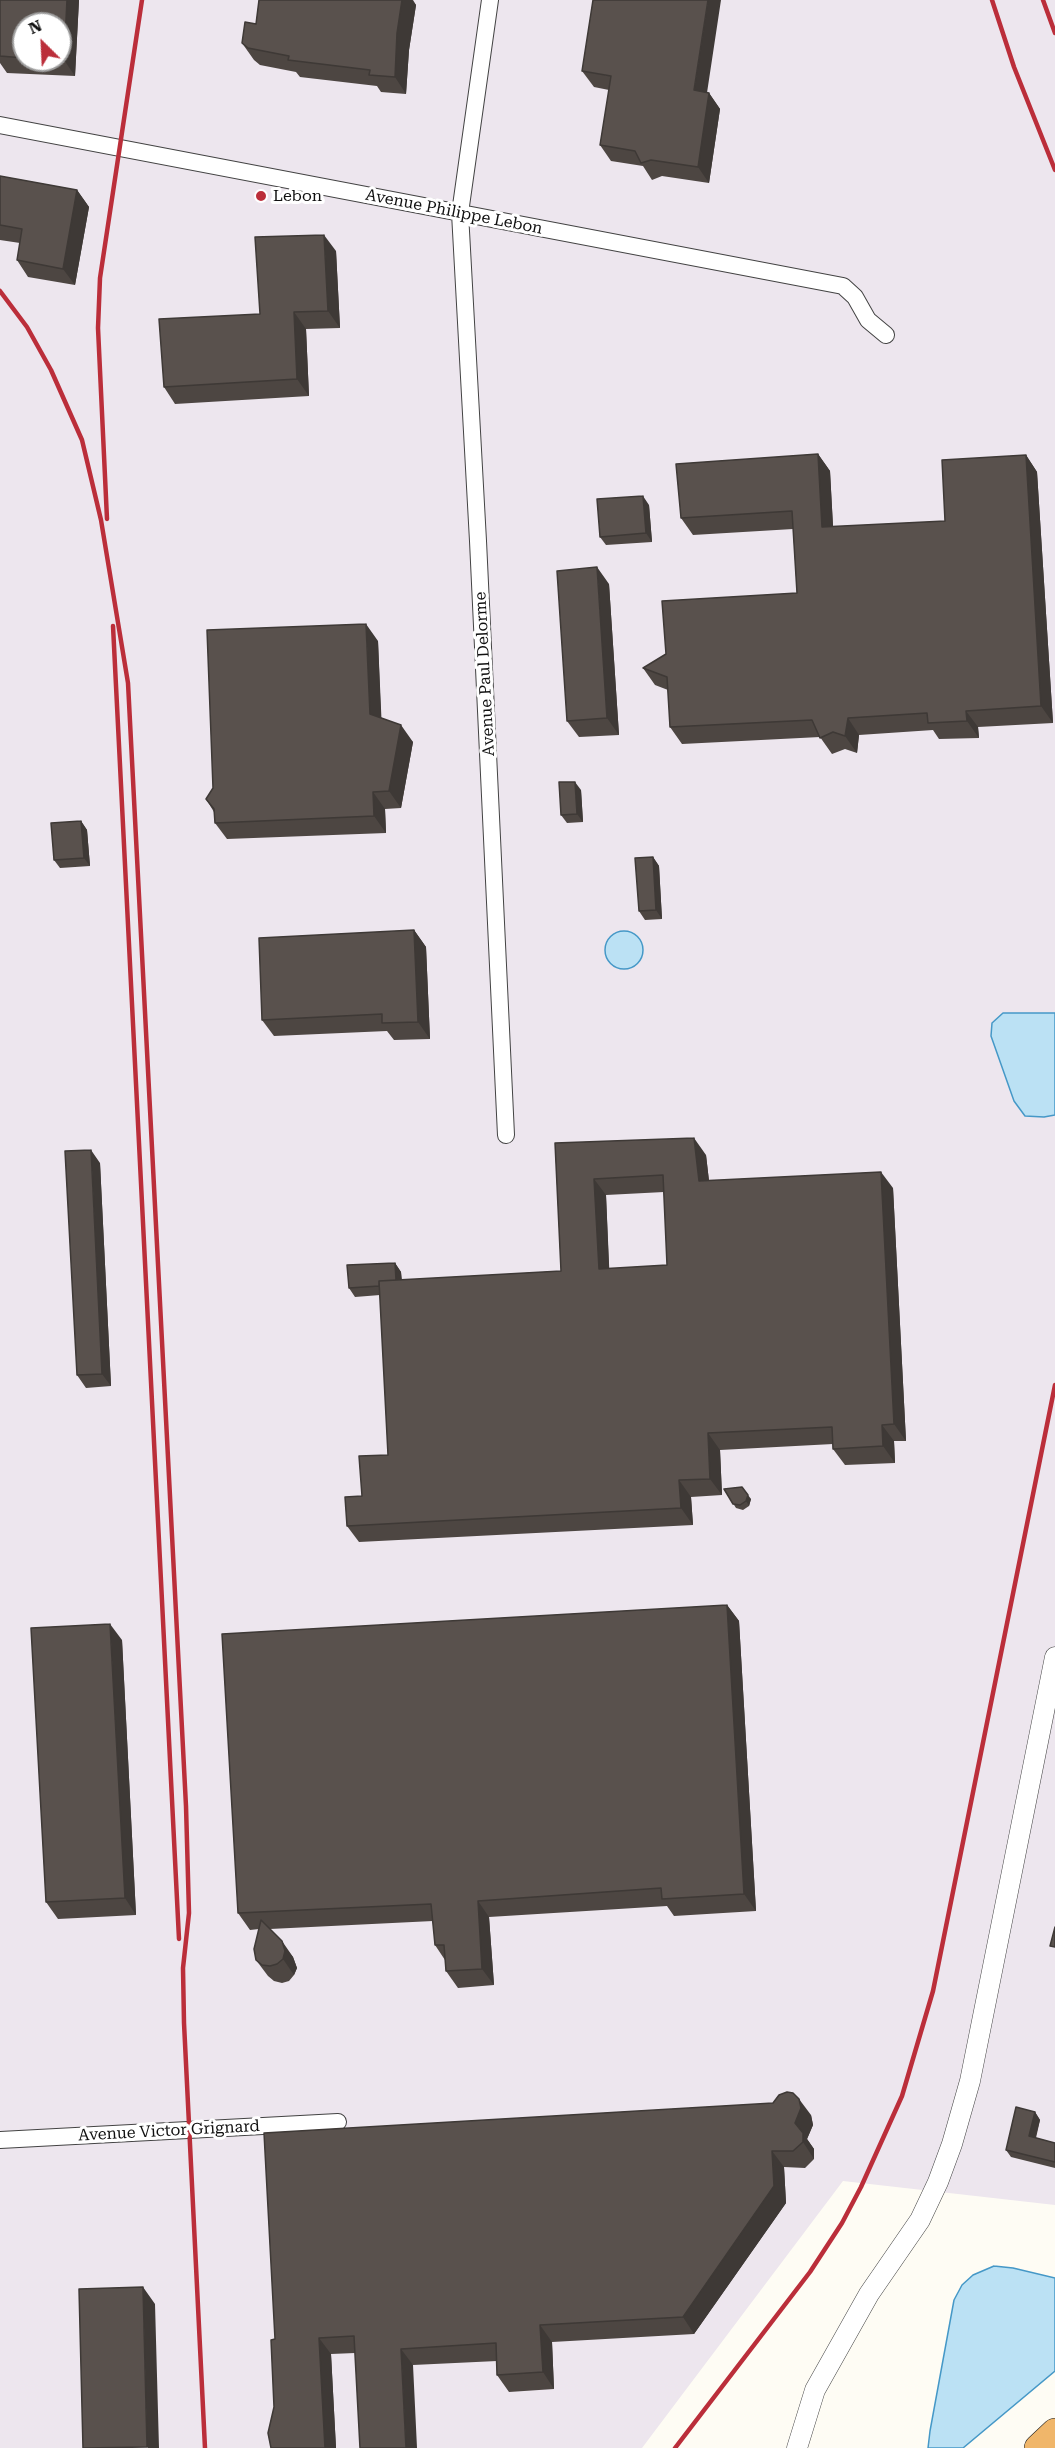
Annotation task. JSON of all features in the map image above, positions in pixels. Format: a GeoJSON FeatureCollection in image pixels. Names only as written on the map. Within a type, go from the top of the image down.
{"type":"FeatureCollection","features":[{"type":"Feature","properties":{"kind":"highway"},"geometry":{"type":"LineString","coordinates":[[1038,2448],[1055,2432]]}},
{"type":"Feature","properties":{"kind":"street","name":"Avenue Paul Delorme"},"geometry":{"type":"LineString","coordinates":[[490,0],[460,213],[506,1135]]}},
{"type":"Feature","properties":{"kind":"street","name":"Avenue Philippe Lebon"},"geometry":{"type":"LineString","coordinates":[[0,125],[843,286],[855,297],[868,320],[886,335]]}},
{"type":"Feature","properties":{"kind":"street"},"geometry":{"type":"LineString","coordinates":[[797,2448],[815,2390],[869,2294],[920,2220],[938,2182],[952,2144],[970,2081],[1055,1657]]}},
{"type":"Feature","properties":{"kind":"street","name":"Avenue Victor Grignard"},"geometry":{"type":"LineString","coordinates":[[0,2140],[338,2122]]}},
{"type":"Feature","properties":{"kind":"street"},"geometry":{"type":"LineString","coordinates":[[803,2425],[806,2448]]}},
{"type":"Feature","properties":{"kind":"shaded area"},"geometry":{"type":"Polygon","coordinates":[[[0,0],[1055,0],[1055,2205],[843,2181],[642,2448],[0,2448],[0,0]]]}},
{"type":"Feature","properties":{"kind":"water"},"geometry":{"type":"Polygon","coordinates":[[[624,931],[637,937],[643,950],[637,963],[624,969],[611,963],[605,950],[611,937],[624,931]]]}},
{"type":"Feature","properties":{"kind":"water"},"geometry":{"type":"Polygon","coordinates":[[[1003,1013],[1055,1013],[1055,1115],[1025,1116],[1014,1101],[991,1036],[992,1023],[1003,1013]]]}},
{"type":"Feature","properties":{"kind":"water"},"geometry":{"type":"Polygon","coordinates":[[[994,2266],[1055,2278],[1055,2371],[963,2448],[928,2448],[954,2300],[962,2285],[973,2275],[994,2266]]]}},
{"type":"Feature","properties":{"kind":"building"},"geometry":{"type":"Polygon","coordinates":[[[0,0],[67,0],[66,12],[12,12],[12,57],[0,56],[0,0]]]}},
{"type":"Feature","properties":{"kind":"building"},"geometry":{"type":"Polygon","coordinates":[[[259,0],[402,0],[397,33],[395,77],[369,75],[370,70],[288,60],[289,56],[248,48],[242,43],[245,22],[256,24],[259,0]]]}},
{"type":"Feature","properties":{"kind":"building"},"geometry":{"type":"Polygon","coordinates":[[[593,0],[708,0],[694,90],[709,93],[698,167],[651,160],[641,163],[635,151],[600,145],[611,76],[582,71],[593,0]]]}},
{"type":"Feature","properties":{"kind":"building"},"geometry":{"type":"Polygon","coordinates":[[[0,176],[77,190],[63,269],[17,260],[22,229],[0,225],[0,176]]]}},
{"type":"Feature","properties":{"kind":"building"},"geometry":{"type":"Polygon","coordinates":[[[324,235],[328,311],[294,312],[297,379],[164,387],[159,319],[260,314],[255,237],[324,235]]]}},
{"type":"Feature","properties":{"kind":"building"},"geometry":{"type":"Polygon","coordinates":[[[818,454],[822,527],[945,521],[942,460],[1026,455],[1041,706],[966,711],[967,721],[928,723],[927,713],[848,718],[845,736],[833,732],[820,738],[812,720],[670,727],[667,677],[643,668],[666,654],[662,601],[797,593],[792,511],[681,518],[676,464],[818,454]]]}},
{"type":"Feature","properties":{"kind":"building"},"geometry":{"type":"Polygon","coordinates":[[[643,496],[646,533],[600,537],[597,499],[643,496]]]}},
{"type":"Feature","properties":{"kind":"building"},"geometry":{"type":"Polygon","coordinates":[[[597,567],[607,718],[567,721],[557,571],[597,567]]]}},
{"type":"Feature","properties":{"kind":"building"},"geometry":{"type":"Polygon","coordinates":[[[366,624],[370,714],[401,725],[389,791],[373,792],[374,816],[215,823],[214,809],[206,799],[213,788],[207,630],[366,624]]]}},
{"type":"Feature","properties":{"kind":"building"},"geometry":{"type":"Polygon","coordinates":[[[559,782],[575,782],[577,814],[561,815],[559,782]]]}},
{"type":"Feature","properties":{"kind":"building"},"geometry":{"type":"Polygon","coordinates":[[[81,821],[84,858],[54,860],[51,823],[81,821]]]}},
{"type":"Feature","properties":{"kind":"building"},"geometry":{"type":"Polygon","coordinates":[[[653,857],[656,910],[639,911],[635,858],[653,857]]]}},
{"type":"Feature","properties":{"kind":"building"},"geometry":{"type":"Polygon","coordinates":[[[414,930],[418,1022],[382,1023],[382,1014],[262,1020],[259,938],[414,930]]]}},
{"type":"Feature","properties":{"kind":"building"},"geometry":{"type":"Polygon","coordinates":[[[694,1138],[699,1181],[881,1172],[894,1424],[882,1425],[883,1446],[833,1449],[832,1427],[708,1433],[710,1479],[679,1480],[681,1508],[347,1526],[345,1497],[362,1496],[359,1456],[388,1455],[379,1281],[561,1271],[555,1143],[694,1138]],[[663,1175],[594,1179],[599,1269],[667,1265],[663,1175]]]}},
{"type":"Feature","properties":{"kind":"building"},"geometry":{"type":"Polygon","coordinates":[[[91,1150],[102,1374],[77,1375],[65,1151],[91,1150]]]}},
{"type":"Feature","properties":{"kind":"building"},"geometry":{"type":"Polygon","coordinates":[[[395,1263],[396,1280],[379,1281],[379,1286],[349,1288],[347,1265],[395,1263]]]}},
{"type":"Feature","properties":{"kind":"building"},"geometry":{"type":"Polygon","coordinates":[[[742,1487],[748,1495],[746,1501],[740,1505],[733,1504],[724,1489],[742,1487]]]}},
{"type":"Feature","properties":{"kind":"building"},"geometry":{"type":"Polygon","coordinates":[[[727,1605],[744,1894],[662,1899],[661,1888],[478,1901],[482,1969],[446,1971],[444,1945],[435,1945],[431,1904],[238,1913],[222,1634],[727,1605]]]}},
{"type":"Feature","properties":{"kind":"building"},"geometry":{"type":"Polygon","coordinates":[[[110,1624],[125,1898],[46,1902],[31,1628],[110,1624]]]}},
{"type":"Feature","properties":{"kind":"building"},"geometry":{"type":"Polygon","coordinates":[[[261,1920],[282,1941],[285,1951],[283,1959],[270,1966],[262,1965],[256,1960],[254,1949],[261,1920]]]}},
{"type":"Feature","properties":{"kind":"building"},"geometry":{"type":"Polygon","coordinates":[[[1055,1927],[1055,1947],[1050,1946],[1055,1927]]]}},
{"type":"Feature","properties":{"kind":"building"},"geometry":{"type":"Polygon","coordinates":[[[787,2092],[793,2093],[799,2099],[801,2108],[795,2123],[803,2133],[803,2142],[793,2151],[772,2151],[774,2186],[683,2317],[540,2325],[543,2372],[497,2375],[496,2343],[401,2349],[406,2448],[360,2448],[354,2336],[319,2338],[325,2448],[271,2448],[268,2433],[274,2407],[271,2340],[275,2339],[264,2133],[773,2103],[779,2095],[787,2092]]]}},
{"type":"Feature","properties":{"kind":"building"},"geometry":{"type":"Polygon","coordinates":[[[1016,2107],[1035,2112],[1029,2136],[1055,2143],[1055,2162],[1006,2150],[1016,2107]]]}},
{"type":"Feature","properties":{"kind":"building"},"geometry":{"type":"Polygon","coordinates":[[[143,2287],[147,2447],[83,2448],[79,2289],[143,2287]]]}},
{"type":"Feature","properties":{"kind":"railway"},"geometry":{"type":"LineString","coordinates":[[107,519],[98,328],[100,278],[142,0]]}},
{"type":"Feature","properties":{"kind":"railway"},"geometry":{"type":"LineString","coordinates":[[992,0],[1014,67],[1055,170]]}},
{"type":"Feature","properties":{"kind":"railway"},"geometry":{"type":"LineString","coordinates":[[1043,0],[1055,33]]}},
{"type":"Feature","properties":{"kind":"railway"},"geometry":{"type":"LineString","coordinates":[[0,291],[27,327],[51,370],[82,440],[101,520],[128,683],[186,1806],[189,1913],[183,1968],[184,2023],[205,2448]]}},
{"type":"Feature","properties":{"kind":"railway"},"geometry":{"type":"LineString","coordinates":[[113,626],[179,1939]]}},
{"type":"Feature","properties":{"kind":"railway"},"geometry":{"type":"LineString","coordinates":[[675,2448],[810,2272],[842,2223],[861,2187],[902,2096],[933,1991],[1055,1385]]}},
{"type":"Feature","properties":{"kind":"place","name":"Lebon"},"geometry":{"type":"Point","coordinates":[261,196]}}]}
